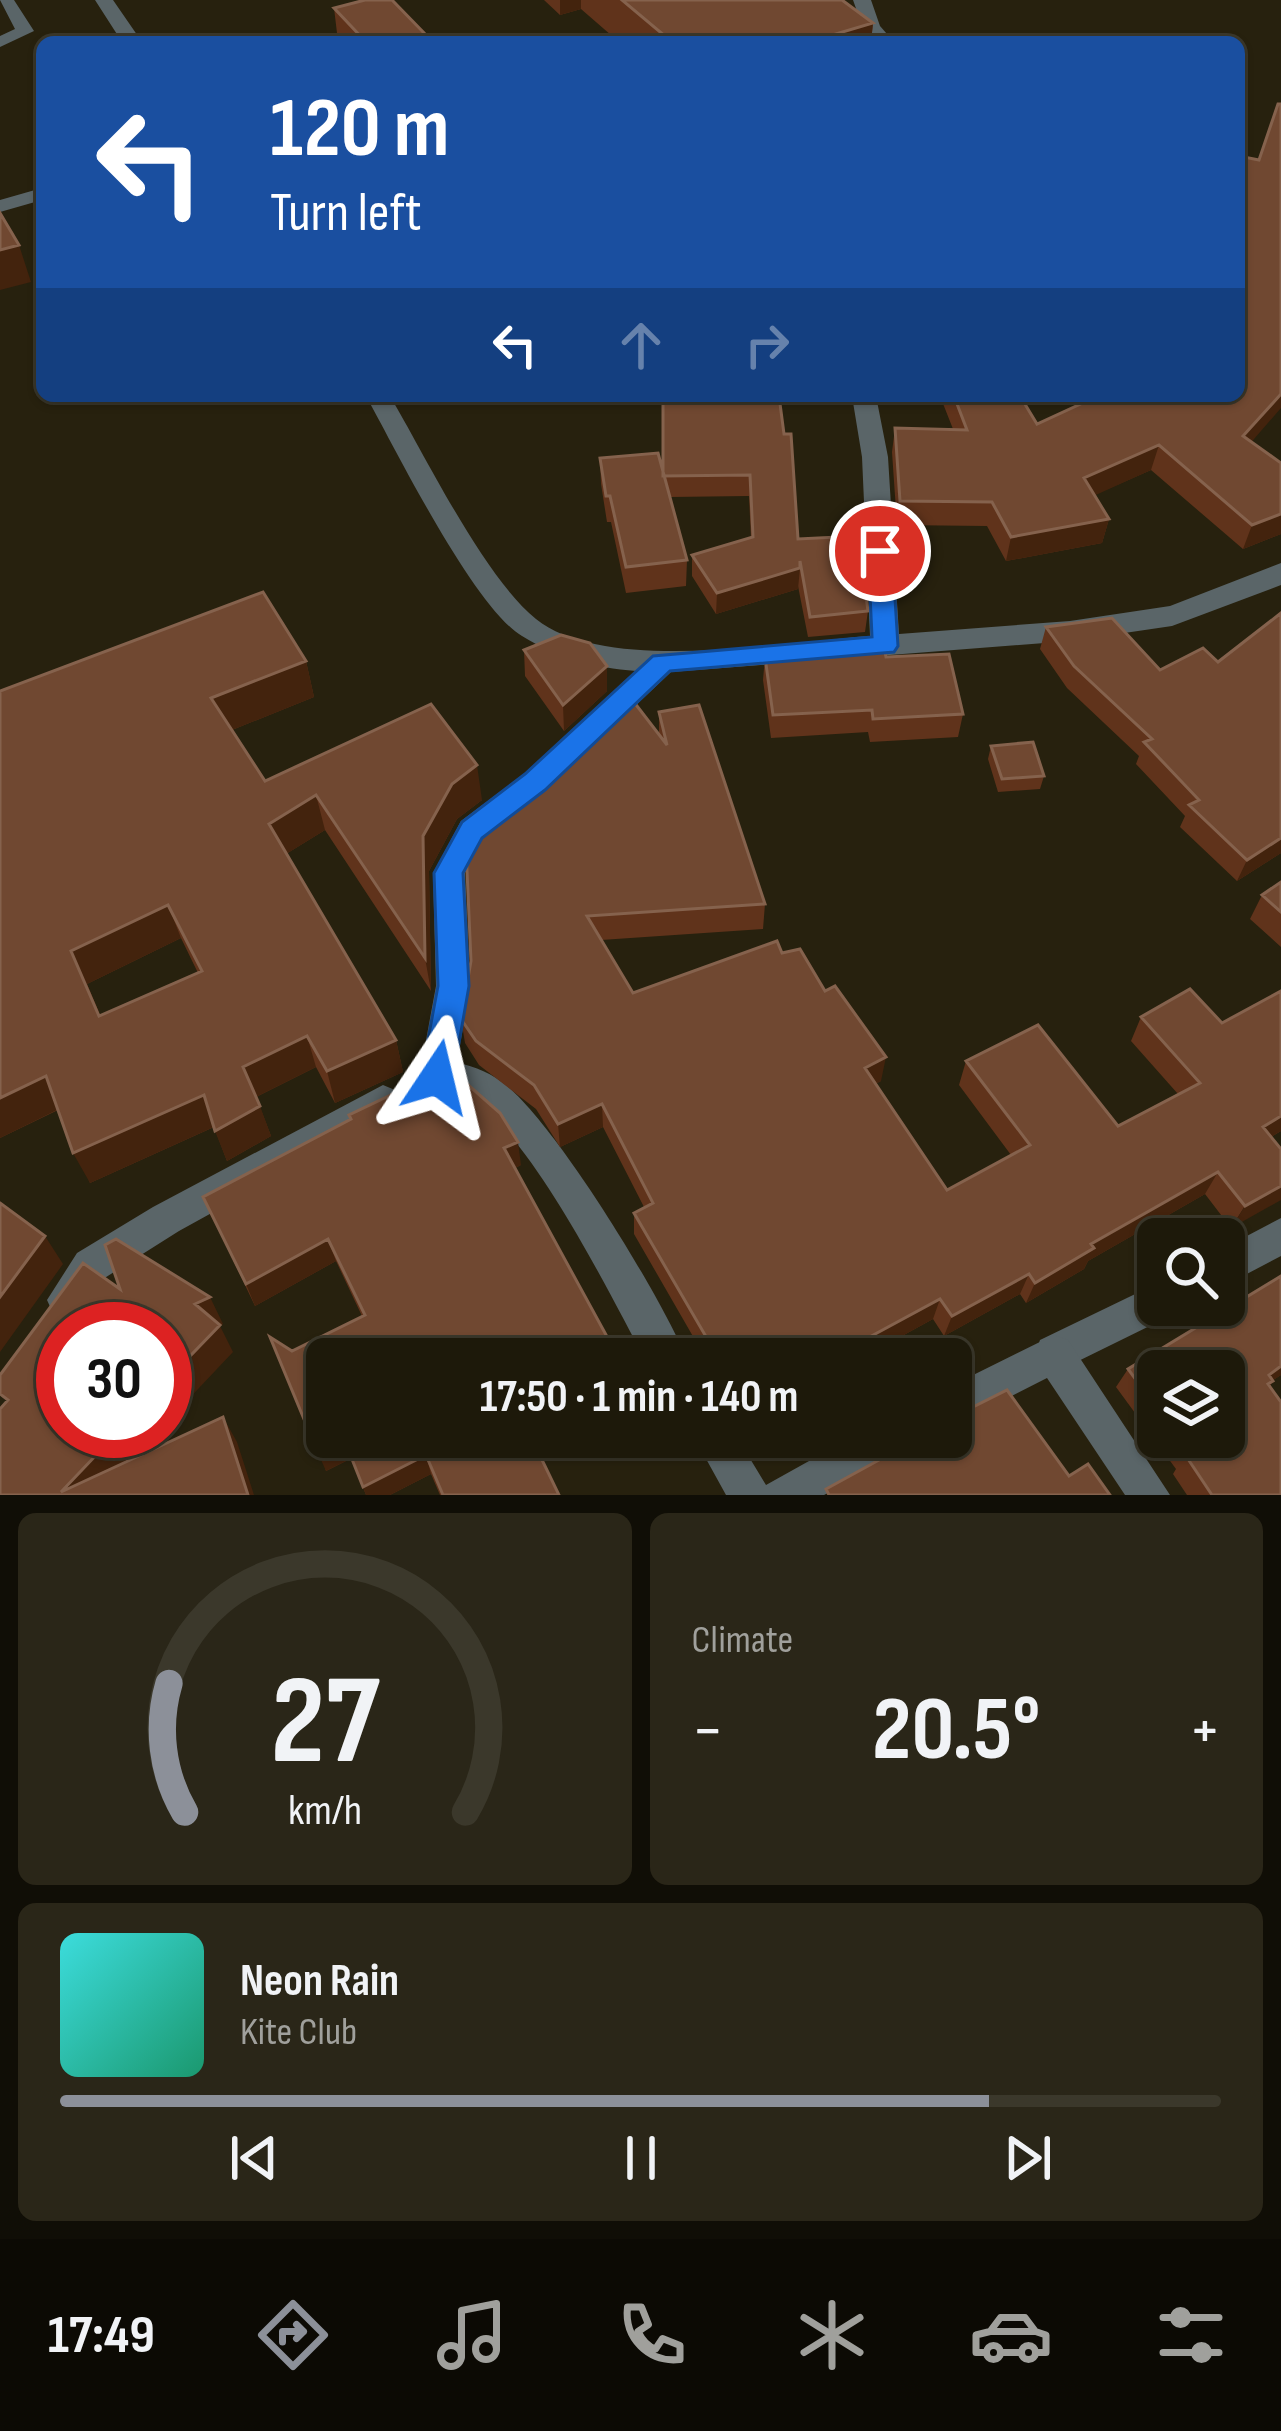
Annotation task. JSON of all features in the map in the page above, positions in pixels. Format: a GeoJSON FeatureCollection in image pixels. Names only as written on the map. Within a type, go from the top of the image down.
{"type":"FeatureCollection","features":[{"type":"Feature","properties":{"kind":"street"},"geometry":{"type":"LineString","coordinates":[[104,0],[127,36]]}},
{"type":"Feature","properties":{"kind":"street"},"geometry":{"type":"LineString","coordinates":[[381,402],[476,567],[527,627],[592,657],[663,662],[1070,632],[1172,616],[1247,591],[1281,573]]}},
{"type":"Feature","properties":{"kind":"street"},"geometry":{"type":"LineString","coordinates":[[865,402],[875,457],[885,646]]}},
{"type":"Feature","properties":{"kind":"street"},"geometry":{"type":"LineString","coordinates":[[437,1077],[453,986],[448,873],[472,830],[535,782],[663,662]]}},
{"type":"Feature","properties":{"kind":"street"},"geometry":{"type":"LineString","coordinates":[[65,1302],[90,1267],[318,1134],[437,1077],[473,1082],[520,1123],[654,1338]]}},
{"type":"Feature","properties":{"kind":"street"},"geometry":{"type":"LineString","coordinates":[[1245,1256],[1281,1236]]}},
{"type":"Feature","properties":{"kind":"street"},"geometry":{"type":"LineString","coordinates":[[972,1396],[1137,1313]]}},
{"type":"Feature","properties":{"kind":"street"},"geometry":{"type":"LineString","coordinates":[[1054,1354],[1149,1495]]}},
{"type":"Feature","properties":{"kind":"street"},"geometry":{"type":"LineString","coordinates":[[727,1458],[749,1495]]}},
{"type":"Feature","properties":{"kind":"street"},"geometry":{"type":"LineString","coordinates":[[782,1495],[853,1458]]}},
{"type":"Feature","properties":{"kind":"lane"},"geometry":{"type":"LineString","coordinates":[[0,42],[25,31],[5,0]]}},
{"type":"Feature","properties":{"kind":"lane"},"geometry":{"type":"LineString","coordinates":[[862,0],[862,10],[881,36]]}},
{"type":"Feature","properties":{"kind":"lane"},"geometry":{"type":"LineString","coordinates":[[0,206],[36,196]]}},
{"type":"Feature","properties":{"kind":"building"},"geometry":{"type":"Polygon","coordinates":[[[365,0],[392,0],[425,34],[360,36],[334,8],[365,0]]]}},
{"type":"Feature","properties":{"kind":"building"},"geometry":{"type":"Polygon","coordinates":[[[622,0],[842,0],[873,23],[829,36],[665,36],[622,0]]]}},
{"type":"Feature","properties":{"kind":"building"},"geometry":{"type":"Polygon","coordinates":[[[1281,104],[1281,394],[1243,436],[1281,463],[1281,514],[1252,525],[1159,445],[1084,478],[1109,519],[1011,537],[992,502],[900,501],[895,428],[967,430],[956,402],[1024,402],[1037,424],[1085,402],[1245,402],[1245,157],[1259,160],[1281,104]]]}},
{"type":"Feature","properties":{"kind":"building"},"geometry":{"type":"Polygon","coordinates":[[[0,213],[19,245],[0,250],[0,213]]]}},
{"type":"Feature","properties":{"kind":"building"},"geometry":{"type":"Polygon","coordinates":[[[780,402],[784,434],[791,434],[798,539],[858,536],[868,611],[810,617],[800,561],[800,568],[717,593],[692,555],[753,537],[750,475],[663,476],[663,403],[780,402]]]}},
{"type":"Feature","properties":{"kind":"building"},"geometry":{"type":"Polygon","coordinates":[[[658,453],[687,560],[626,567],[600,458],[658,453]]]}},
{"type":"Feature","properties":{"kind":"building"},"geometry":{"type":"Polygon","coordinates":[[[263,592],[306,661],[211,698],[265,781],[431,704],[477,765],[452,784],[423,836],[425,958],[316,795],[269,824],[396,1040],[327,1071],[307,1036],[243,1067],[260,1106],[215,1131],[204,1095],[73,1153],[46,1076],[0,1098],[0,691],[263,592]],[[168,905],[71,951],[99,1016],[202,971],[168,905]]]}},
{"type":"Feature","properties":{"kind":"building"},"geometry":{"type":"Polygon","coordinates":[[[1281,613],[1281,838],[1247,860],[1189,805],[1199,800],[1144,742],[1152,739],[1074,666],[1046,627],[1112,618],[1160,670],[1203,648],[1218,662],[1281,613]]]}},
{"type":"Feature","properties":{"kind":"building"},"geometry":{"type":"Polygon","coordinates":[[[561,635],[590,643],[607,666],[563,705],[524,650],[561,635]]]}},
{"type":"Feature","properties":{"kind":"building"},"geometry":{"type":"Polygon","coordinates":[[[882,637],[886,657],[949,654],[963,714],[873,719],[872,710],[773,715],[765,657],[815,654],[814,643],[882,637]]]}},
{"type":"Feature","properties":{"kind":"building"},"geometry":{"type":"Polygon","coordinates":[[[627,693],[667,745],[659,712],[699,705],[765,904],[587,916],[633,993],[777,941],[782,953],[800,949],[825,991],[835,986],[886,1057],[865,1068],[947,1190],[1030,1145],[966,1061],[1038,1025],[1118,1126],[1200,1083],[1141,1017],[1190,989],[1222,1023],[1281,991],[1281,1116],[1263,1127],[1281,1149],[1281,1186],[1245,1206],[1218,1172],[1091,1244],[1094,1248],[1035,1283],[1029,1274],[952,1316],[940,1299],[868,1338],[707,1338],[634,1213],[653,1203],[602,1104],[558,1124],[534,1085],[476,1041],[461,1019],[471,961],[466,848],[484,816],[566,754],[575,741],[588,739],[583,734],[627,693]]]}},
{"type":"Feature","properties":{"kind":"building"},"geometry":{"type":"Polygon","coordinates":[[[1033,742],[1044,776],[1002,779],[991,746],[1033,742]]]}},
{"type":"Feature","properties":{"kind":"building"},"geometry":{"type":"Polygon","coordinates":[[[1281,882],[1281,912],[1262,895],[1281,882]]]}},
{"type":"Feature","properties":{"kind":"building"},"geometry":{"type":"Polygon","coordinates":[[[437,1073],[458,1076],[500,1113],[518,1142],[504,1148],[608,1338],[318,1338],[365,1315],[328,1239],[246,1284],[203,1197],[351,1119],[349,1115],[437,1073]]]}},
{"type":"Feature","properties":{"kind":"building"},"geometry":{"type":"Polygon","coordinates":[[[0,1203],[45,1236],[0,1297],[0,1203]]]}},
{"type":"Feature","properties":{"kind":"building"},"geometry":{"type":"Polygon","coordinates":[[[116,1239],[210,1297],[195,1304],[220,1325],[192,1354],[192,1302],[54,1302],[83,1263],[120,1289],[105,1245],[116,1239]]]}},
{"type":"Feature","properties":{"kind":"building"},"geometry":{"type":"Polygon","coordinates":[[[1281,1276],[1281,1366],[1269,1375],[1273,1381],[1268,1384],[1281,1402],[1281,1495],[1212,1495],[1187,1458],[1245,1458],[1245,1350],[1159,1350],[1199,1326],[1245,1326],[1245,1298],[1281,1276]]]}},
{"type":"Feature","properties":{"kind":"building"},"geometry":{"type":"Polygon","coordinates":[[[36,1326],[36,1458],[93,1458],[61,1492],[134,1458],[192,1458],[192,1431],[223,1417],[248,1495],[0,1495],[0,1409],[8,1400],[0,1394],[0,1375],[36,1326]]]}},
{"type":"Feature","properties":{"kind":"building"},"geometry":{"type":"Polygon","coordinates":[[[270,1337],[292,1351],[306,1344],[306,1424],[270,1337]]]}},
{"type":"Feature","properties":{"kind":"building"},"geometry":{"type":"Polygon","coordinates":[[[1007,1390],[1069,1476],[1088,1464],[1110,1495],[829,1495],[826,1489],[883,1458],[972,1458],[972,1408],[1007,1390]]]}},
{"type":"Feature","properties":{"kind":"building"},"geometry":{"type":"Polygon","coordinates":[[[352,1458],[420,1458],[363,1487],[352,1458]]]}},
{"type":"Feature","properties":{"kind":"building"},"geometry":{"type":"Polygon","coordinates":[[[427,1458],[541,1458],[559,1495],[443,1495],[427,1458]]]}},
{"type":"Feature","properties":{"kind":"route"},"geometry":{"type":"LineString","coordinates":[[437,1077],[453,986],[448,873],[472,830],[535,782],[663,662],[885,646],[880,551]]}}]}
